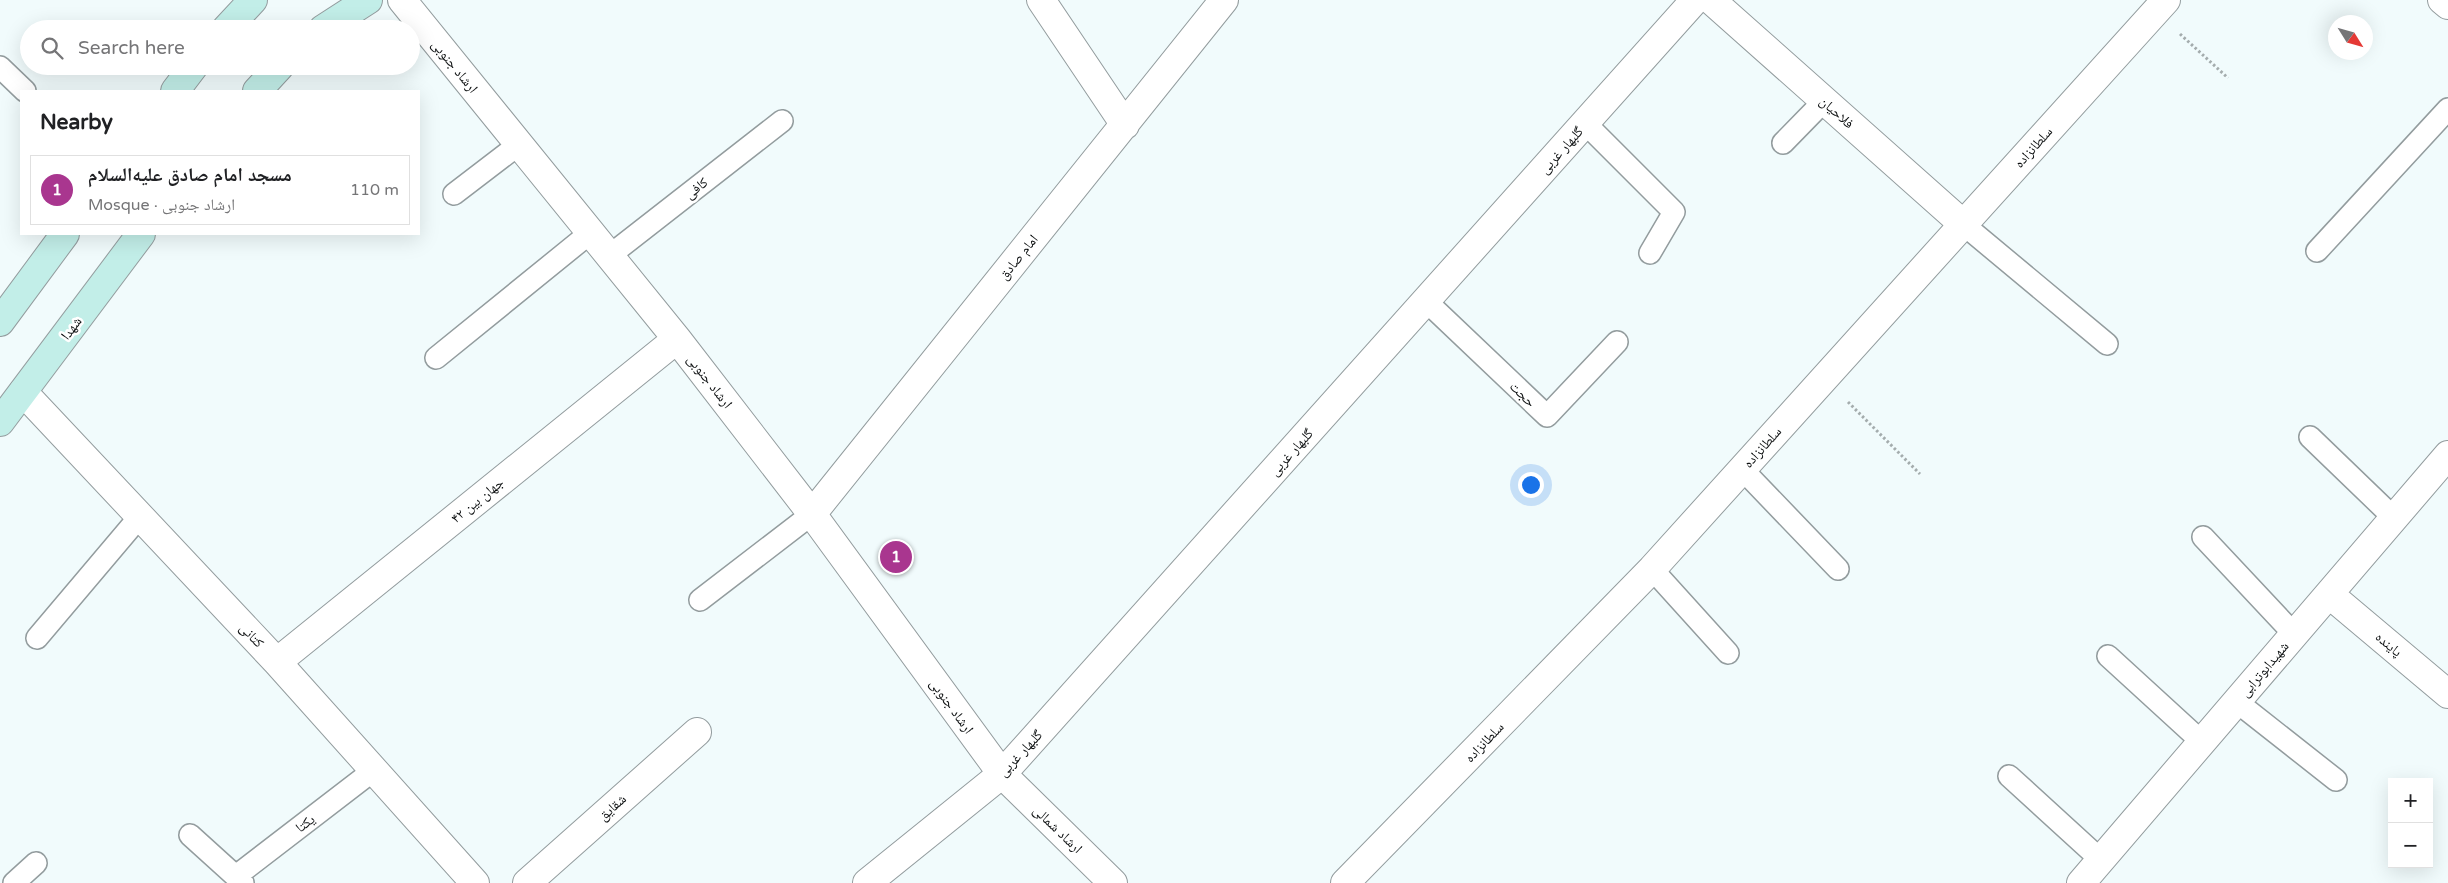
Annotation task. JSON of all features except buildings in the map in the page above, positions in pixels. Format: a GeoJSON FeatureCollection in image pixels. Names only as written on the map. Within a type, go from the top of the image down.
{"type":"FeatureCollection","features":[{"type":"Feature","properties":{"kind":"main road"},"geometry":{"type":"LineString","coordinates":[[234,20],[253,0]]}},
{"type":"Feature","properties":{"kind":"main road"},"geometry":{"type":"LineString","coordinates":[[337,20],[368,0]]}},
{"type":"Feature","properties":{"kind":"main road"},"geometry":{"type":"LineString","coordinates":[[176,90],[187,75]]}},
{"type":"Feature","properties":{"kind":"main road"},"geometry":{"type":"LineString","coordinates":[[258,90],[272,75]]}},
{"type":"Feature","properties":{"kind":"main road"},"geometry":{"type":"LineString","coordinates":[[0,322],[64,235]]}},
{"type":"Feature","properties":{"kind":"main road","name":"شهدا"},"geometry":{"type":"LineString","coordinates":[[0,422],[140,235]]}},
{"type":"Feature","properties":{"kind":"street","name":"ارشاد جنوبی"},"geometry":{"type":"LineString","coordinates":[[402,0],[418,20]]}},
{"type":"Feature","properties":{"kind":"street"},"geometry":{"type":"LineString","coordinates":[[1041,0],[1124,125]]}},
{"type":"Feature","properties":{"kind":"street","name":"امام صادق"},"geometry":{"type":"LineString","coordinates":[[812,514],[1224,0]]}},
{"type":"Feature","properties":{"kind":"street","name":"گلبهار غربی"},"geometry":{"type":"LineString","coordinates":[[867,883],[1002,774],[1695,0]]}},
{"type":"Feature","properties":{"kind":"street","name":"فلاحیان"},"geometry":{"type":"LineString","coordinates":[[1711,0],[1963,224]]}},
{"type":"Feature","properties":{"kind":"street"},"geometry":{"type":"LineString","coordinates":[[2442,0],[2448,5]]}},
{"type":"Feature","properties":{"kind":"street","name":"سلطانزاده"},"geometry":{"type":"LineString","coordinates":[[1345,883],[1652,569],[2160,6]]}},
{"type":"Feature","properties":{"kind":"street","name":"ارشاد جنوبی"},"geometry":{"type":"LineString","coordinates":[[420,22],[677,339],[812,514],[1002,774]]}},
{"type":"Feature","properties":{"kind":"street","name":"جهان بین ۴۲"},"geometry":{"type":"LineString","coordinates":[[276,662],[677,339]]}},
{"type":"Feature","properties":{"kind":"street","name":"کتانی"},"geometry":{"type":"LineString","coordinates":[[23,392],[141,515],[475,883]]}},
{"type":"Feature","properties":{"kind":"street","name":"شهیدابوترابی"},"geometry":{"type":"LineString","coordinates":[[2080,883],[2448,455]]}},
{"type":"Feature","properties":{"kind":"street","name":"پاینده"},"geometry":{"type":"LineString","coordinates":[[2329,594],[2448,694]]}},
{"type":"Feature","properties":{"kind":"street","name":"شقایق"},"geometry":{"type":"LineString","coordinates":[[527,883],[697,732]]}},
{"type":"Feature","properties":{"kind":"street","name":"ارشاد شمالی"},"geometry":{"type":"LineString","coordinates":[[1002,774],[1113,883]]}},
{"type":"Feature","properties":{"kind":"lane"},"geometry":{"type":"LineString","coordinates":[[0,66],[24,90]]}},
{"type":"Feature","properties":{"kind":"lane"},"geometry":{"type":"LineString","coordinates":[[1783,143],[1824,101]]}},
{"type":"Feature","properties":{"kind":"lane"},"geometry":{"type":"LineString","coordinates":[[2317,251],[2448,109]]}},
{"type":"Feature","properties":{"kind":"lane","name":"کافی"},"geometry":{"type":"LineString","coordinates":[[609,256],[782,121]]}},
{"type":"Feature","properties":{"kind":"lane"},"geometry":{"type":"LineString","coordinates":[[1585,123],[1674,212],[1650,253]]}},
{"type":"Feature","properties":{"kind":"lane"},"geometry":{"type":"LineString","coordinates":[[454,194],[518,145]]}},
{"type":"Feature","properties":{"kind":"lane"},"geometry":{"type":"LineString","coordinates":[[1963,224],[2107,344]]}},
{"type":"Feature","properties":{"kind":"lane"},"geometry":{"type":"LineString","coordinates":[[436,358],[590,233]]}},
{"type":"Feature","properties":{"kind":"lane","name":"حجت"},"geometry":{"type":"LineString","coordinates":[[1426,301],[1547,416],[1617,342]]}},
{"type":"Feature","properties":{"kind":"lane"},"geometry":{"type":"LineString","coordinates":[[2310,437],[2394,518]]}},
{"type":"Feature","properties":{"kind":"lane"},"geometry":{"type":"LineString","coordinates":[[1742,469],[1838,569]]}},
{"type":"Feature","properties":{"kind":"lane"},"geometry":{"type":"LineString","coordinates":[[700,600],[812,514]]}},
{"type":"Feature","properties":{"kind":"lane"},"geometry":{"type":"LineString","coordinates":[[37,638],[141,515]]}},
{"type":"Feature","properties":{"kind":"lane"},"geometry":{"type":"LineString","coordinates":[[2203,537],[2294,634]]}},
{"type":"Feature","properties":{"kind":"lane"},"geometry":{"type":"LineString","coordinates":[[1652,569],[1728,653]]}},
{"type":"Feature","properties":{"kind":"lane"},"geometry":{"type":"LineString","coordinates":[[2108,656],[2202,742]]}},
{"type":"Feature","properties":{"kind":"lane"},"geometry":{"type":"LineString","coordinates":[[2237,702],[2336,780]]}},
{"type":"Feature","properties":{"kind":"lane","name":"یکتا"},"geometry":{"type":"LineString","coordinates":[[240,880],[374,770]]}},
{"type":"Feature","properties":{"kind":"lane"},"geometry":{"type":"LineString","coordinates":[[2008,776],[2101,860]]}},
{"type":"Feature","properties":{"kind":"lane"},"geometry":{"type":"LineString","coordinates":[[190,835],[240,880]]}},
{"type":"Feature","properties":{"kind":"lane"},"geometry":{"type":"LineString","coordinates":[[14,883],[36,864]]}},
{"type":"Feature","properties":{"kind":"path"},"geometry":{"type":"LineString","coordinates":[[2160,6],[2228,78]]}},
{"type":"Feature","properties":{"kind":"path"},"geometry":{"type":"LineString","coordinates":[[1824,378],[1920,474]]}},
{"type":"Feature","properties":{"kind":"place","name":"مسجد امام صادق علیه‌السلام"},"geometry":{"type":"Point","coordinates":[896,557]}}]}
